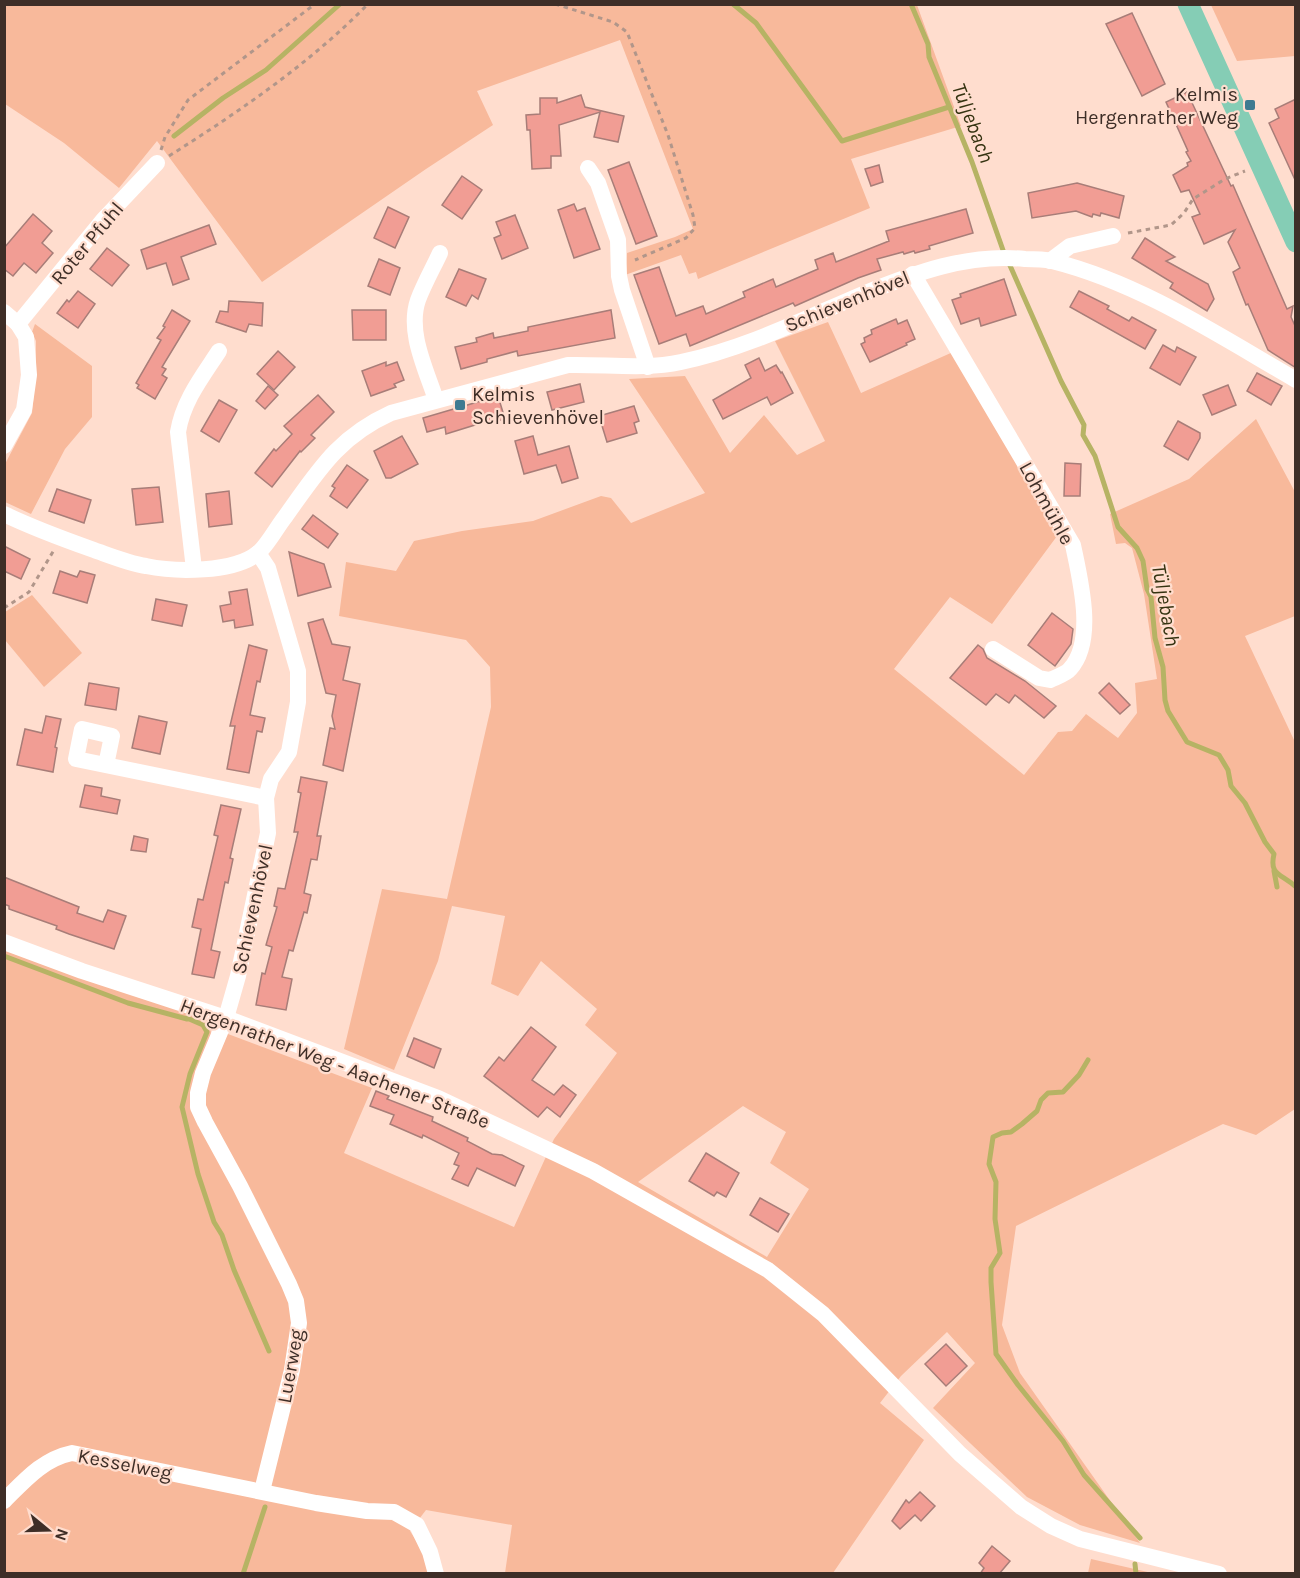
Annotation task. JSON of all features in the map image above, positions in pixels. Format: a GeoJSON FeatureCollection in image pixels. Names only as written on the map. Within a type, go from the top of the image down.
{"type":"FeatureCollection","features":[{"type":"Feature","properties":{"kind":"main road"},"geometry":{"type":"LineString","coordinates":[[1188,4],[1296,242]]}},
{"type":"Feature","properties":{"kind":"street","name":"Roter Pfuhl"},"geometry":{"type":"LineString","coordinates":[[18,324],[103,220],[157,163]]}},
{"type":"Feature","properties":{"kind":"street"},"geometry":{"type":"LineString","coordinates":[[588,168],[598,183],[618,240],[622,290],[648,367]]}},
{"type":"Feature","properties":{"kind":"street"},"geometry":{"type":"LineString","coordinates":[[1050,261],[1070,246],[1113,236]]}},
{"type":"Feature","properties":{"kind":"street"},"geometry":{"type":"LineString","coordinates":[[436,400],[418,346],[415,322],[418,301],[440,253]]}},
{"type":"Feature","properties":{"kind":"street","name":"Schievenhövel"},"geometry":{"type":"LineString","coordinates":[[226,1018],[238,976],[268,833],[266,798],[271,778],[289,752],[298,702],[298,671],[268,568],[258,553],[323,464],[345,440],[368,424],[391,413],[568,365],[648,367],[681,362],[735,347],[913,274],[960,261],[1006,257],[1050,261],[1107,279],[1163,304],[1296,380]]}},
{"type":"Feature","properties":{"kind":"street","name":"Lohmühle"},"geometry":{"type":"LineString","coordinates":[[913,274],[1073,545],[1078,566],[1082,588],[1085,642],[1070,669],[1050,680],[1039,678],[993,649]]}},
{"type":"Feature","properties":{"kind":"street"},"geometry":{"type":"LineString","coordinates":[[4,312],[18,324],[26,337],[29,375],[24,410],[4,446]]}},
{"type":"Feature","properties":{"kind":"street"},"geometry":{"type":"LineString","coordinates":[[194,569],[178,432],[185,404],[219,351]]}},
{"type":"Feature","properties":{"kind":"street"},"geometry":{"type":"LineString","coordinates":[[4,514],[60,538],[146,566],[194,569],[238,563],[258,553]]}},
{"type":"Feature","properties":{"kind":"street"},"geometry":{"type":"LineString","coordinates":[[106,765],[266,798]]}},
{"type":"Feature","properties":{"kind":"street","name":"Hergenrather Weg - Aachener Straße"},"geometry":{"type":"LineString","coordinates":[[4,942],[82,971],[226,1018],[449,1103],[593,1171],[768,1270],[823,1314],[960,1454],[1021,1507],[1051,1526],[1080,1539],[1219,1574]]}},
{"type":"Feature","properties":{"kind":"street","name":"Luerweg"},"geometry":{"type":"LineString","coordinates":[[226,1018],[203,1073],[198,1093],[198,1107],[289,1284],[296,1301],[298,1323],[292,1370],[262,1491]]}},
{"type":"Feature","properties":{"kind":"street","name":"Kesselweg"},"geometry":{"type":"LineString","coordinates":[[4,1501],[37,1469],[56,1456],[72,1453],[262,1491]]}},
{"type":"Feature","properties":{"kind":"street"},"geometry":{"type":"LineString","coordinates":[[262,1491],[316,1503],[394,1512],[417,1525],[430,1552],[436,1574]]}},
{"type":"Feature","properties":{"kind":"path"},"geometry":{"type":"LineString","coordinates":[[157,163],[165,137],[188,100],[315,4]]}},
{"type":"Feature","properties":{"kind":"path"},"geometry":{"type":"LineString","coordinates":[[157,163],[231,117],[336,36],[368,4]]}},
{"type":"Feature","properties":{"kind":"path"},"geometry":{"type":"LineString","coordinates":[[555,4],[613,22],[627,32],[668,135],[693,215],[695,228],[686,238],[619,266]]}},
{"type":"Feature","properties":{"kind":"path"},"geometry":{"type":"LineString","coordinates":[[1113,236],[1171,225],[1184,213],[1193,199],[1225,179],[1260,164]]}},
{"type":"Feature","properties":{"kind":"path"},"geometry":{"type":"LineString","coordinates":[[4,608],[29,592],[60,538]]}},
{"type":"Feature","properties":{"kind":"shaded area"},"geometry":{"type":"Polygon","coordinates":[[[4,5],[917,5],[961,126],[851,159],[870,208],[698,279],[696,272],[689,274],[681,255],[625,275],[627,253],[693,229],[620,40],[477,91],[493,125],[262,282],[157,141],[119,188],[64,143],[5,104],[4,5]]]}},
{"type":"Feature","properties":{"kind":"shaded area"},"geometry":{"type":"Polygon","coordinates":[[[1211,5],[1295,5],[1295,56],[1237,61],[1211,5]]]}},
{"type":"Feature","properties":{"kind":"shaded area"},"geometry":{"type":"Polygon","coordinates":[[[828,322],[861,393],[953,352],[1060,532],[992,624],[950,597],[894,669],[1024,775],[1058,732],[1072,731],[1086,714],[1118,738],[1137,713],[1135,683],[1157,679],[1144,594],[1132,548],[1125,543],[1116,544],[1110,514],[1189,479],[1256,419],[1295,492],[1295,616],[1245,636],[1295,742],[1295,1109],[1256,1135],[1223,1124],[1016,1226],[1002,1325],[1020,1373],[1140,1543],[1080,1525],[1027,1497],[933,1408],[975,1363],[947,1332],[901,1376],[880,1403],[924,1440],[833,1573],[505,1573],[512,1525],[426,1510],[410,1531],[422,1550],[428,1573],[5,1573],[4,947],[210,1021],[211,1034],[228,1034],[372,1088],[344,1153],[514,1227],[554,1139],[617,1053],[585,1025],[597,1009],[541,961],[518,996],[491,984],[505,916],[452,906],[438,961],[394,1070],[344,1049],[382,889],[447,899],[491,707],[490,667],[466,640],[339,616],[346,562],[396,571],[414,541],[462,531],[533,521],[601,496],[611,498],[631,523],[705,493],[629,379],[685,376],[730,453],[764,415],[797,455],[825,441],[775,341],[828,322]],[[743,1106],[638,1182],[767,1257],[809,1189],[770,1163],[786,1132],[743,1106]]]}},
{"type":"Feature","properties":{"kind":"shaded area"},"geometry":{"type":"Polygon","coordinates":[[[35,324],[92,366],[92,417],[65,449],[31,514],[5,502],[5,464],[32,413],[36,341],[32,332],[35,324]]]}},
{"type":"Feature","properties":{"kind":"shaded area"},"geometry":{"type":"Polygon","coordinates":[[[32,595],[82,653],[44,687],[5,640],[5,612],[32,595]]]}},
{"type":"Feature","properties":{"kind":"shaded area"},"geometry":{"type":"Polygon","coordinates":[[[1091,1559],[1152,1573],[1088,1573],[1091,1559]]]}},
{"type":"Feature","properties":{"kind":"building"},"geometry":{"type":"Polygon","coordinates":[[[1132,13],[1165,84],[1142,96],[1106,24],[1132,13]]]}},
{"type":"Feature","properties":{"kind":"building"},"geometry":{"type":"Polygon","coordinates":[[[1187,92],[1231,186],[1233,185],[1287,309],[1293,306],[1291,317],[1296,328],[1296,368],[1268,350],[1248,304],[1246,305],[1233,272],[1240,268],[1228,242],[1235,230],[1204,244],[1192,217],[1200,214],[1189,190],[1181,192],[1173,175],[1188,166],[1187,163],[1191,161],[1166,102],[1187,92]]]}},
{"type":"Feature","properties":{"kind":"building"},"geometry":{"type":"Polygon","coordinates":[[[581,95],[585,107],[624,116],[618,142],[594,137],[600,112],[559,125],[561,156],[551,156],[551,168],[532,169],[530,130],[527,130],[526,115],[540,114],[540,98],[557,98],[557,103],[581,95]]]}},
{"type":"Feature","properties":{"kind":"building"},"geometry":{"type":"Polygon","coordinates":[[[1296,99],[1296,182],[1269,123],[1279,118],[1275,109],[1296,99]]]}},
{"type":"Feature","properties":{"kind":"building"},"geometry":{"type":"Polygon","coordinates":[[[629,162],[657,236],[636,244],[608,170],[629,162]]]}},
{"type":"Feature","properties":{"kind":"building"},"geometry":{"type":"Polygon","coordinates":[[[879,165],[883,182],[871,186],[865,169],[879,165]]]}},
{"type":"Feature","properties":{"kind":"building"},"geometry":{"type":"Polygon","coordinates":[[[462,176],[482,190],[462,219],[442,205],[462,176]]]}},
{"type":"Feature","properties":{"kind":"building"},"geometry":{"type":"Polygon","coordinates":[[[1077,183],[1124,196],[1119,218],[1101,213],[1100,216],[1093,214],[1092,217],[1076,211],[1032,218],[1028,193],[1077,183]]]}},
{"type":"Feature","properties":{"kind":"building"},"geometry":{"type":"Polygon","coordinates":[[[574,204],[577,211],[585,208],[600,249],[574,258],[558,210],[574,204]]]}},
{"type":"Feature","properties":{"kind":"building"},"geometry":{"type":"Polygon","coordinates":[[[388,207],[409,217],[395,248],[374,238],[388,207]]]}},
{"type":"Feature","properties":{"kind":"building"},"geometry":{"type":"Polygon","coordinates":[[[966,209],[973,233],[929,246],[930,249],[915,253],[914,251],[904,254],[903,252],[877,259],[881,270],[795,306],[793,303],[690,346],[686,334],[659,344],[634,275],[659,267],[676,316],[703,306],[706,314],[745,297],[743,292],[773,279],[776,287],[818,269],[815,260],[833,253],[836,262],[889,241],[886,231],[966,209]]]}},
{"type":"Feature","properties":{"kind":"building"},"geometry":{"type":"Polygon","coordinates":[[[33,214],[52,231],[42,243],[53,253],[36,273],[24,263],[13,276],[4,269],[4,248],[33,214]]]}},
{"type":"Feature","properties":{"kind":"building"},"geometry":{"type":"Polygon","coordinates":[[[515,215],[528,248],[502,259],[494,238],[501,235],[496,222],[515,215]]]}},
{"type":"Feature","properties":{"kind":"building"},"geometry":{"type":"Polygon","coordinates":[[[209,225],[216,244],[181,257],[189,279],[173,285],[166,263],[147,269],[141,250],[209,225]]]}},
{"type":"Feature","properties":{"kind":"building"},"geometry":{"type":"Polygon","coordinates":[[[1145,238],[1175,257],[1166,261],[1208,284],[1214,299],[1207,311],[1170,288],[1173,283],[1132,258],[1145,238]]]}},
{"type":"Feature","properties":{"kind":"building"},"geometry":{"type":"Polygon","coordinates":[[[107,248],[129,265],[112,286],[90,269],[107,248]]]}},
{"type":"Feature","properties":{"kind":"building"},"geometry":{"type":"Polygon","coordinates":[[[379,259],[400,268],[390,295],[368,286],[379,259]]]}},
{"type":"Feature","properties":{"kind":"building"},"geometry":{"type":"Polygon","coordinates":[[[459,269],[486,279],[478,299],[472,295],[466,306],[446,297],[459,269]]]}},
{"type":"Feature","properties":{"kind":"building"},"geometry":{"type":"Polygon","coordinates":[[[1004,279],[1016,315],[981,326],[979,318],[961,324],[952,300],[961,297],[960,294],[1004,279]]]}},
{"type":"Feature","properties":{"kind":"building"},"geometry":{"type":"Polygon","coordinates":[[[78,291],[95,304],[78,328],[57,313],[78,291]]]}},
{"type":"Feature","properties":{"kind":"building"},"geometry":{"type":"Polygon","coordinates":[[[1079,291],[1109,306],[1107,309],[1129,321],[1132,317],[1156,330],[1145,349],[1070,307],[1079,291]]]}},
{"type":"Feature","properties":{"kind":"building"},"geometry":{"type":"Polygon","coordinates":[[[229,301],[263,303],[262,326],[249,324],[246,332],[216,322],[220,311],[228,312],[229,301]]]}},
{"type":"Feature","properties":{"kind":"building"},"geometry":{"type":"Polygon","coordinates":[[[172,310],[190,321],[162,367],[166,369],[162,375],[167,378],[155,399],[137,388],[139,385],[136,383],[161,340],[157,338],[165,327],[163,326],[172,310]]]}},
{"type":"Feature","properties":{"kind":"building"},"geometry":{"type":"Polygon","coordinates":[[[352,310],[386,310],[386,340],[353,340],[352,310]]]}},
{"type":"Feature","properties":{"kind":"building"},"geometry":{"type":"Polygon","coordinates":[[[611,310],[615,338],[518,356],[517,351],[461,369],[455,347],[477,342],[476,338],[493,333],[494,338],[528,331],[528,327],[611,310]]]}},
{"type":"Feature","properties":{"kind":"building"},"geometry":{"type":"Polygon","coordinates":[[[896,319],[898,324],[907,320],[915,339],[870,362],[861,344],[865,342],[864,338],[872,334],[871,330],[896,319]]]}},
{"type":"Feature","properties":{"kind":"building"},"geometry":{"type":"Polygon","coordinates":[[[1163,345],[1175,352],[1177,347],[1196,357],[1180,385],[1150,368],[1163,345]]]}},
{"type":"Feature","properties":{"kind":"building"},"geometry":{"type":"Polygon","coordinates":[[[278,351],[295,367],[274,390],[257,374],[278,351]]]}},
{"type":"Feature","properties":{"kind":"building"},"geometry":{"type":"Polygon","coordinates":[[[759,358],[765,371],[776,365],[793,393],[771,405],[767,397],[723,419],[713,400],[751,378],[745,365],[759,358]]]}},
{"type":"Feature","properties":{"kind":"building"},"geometry":{"type":"Polygon","coordinates":[[[386,362],[386,366],[397,362],[404,380],[394,384],[396,387],[371,396],[362,371],[386,362]]]}},
{"type":"Feature","properties":{"kind":"building"},"geometry":{"type":"Polygon","coordinates":[[[1257,373],[1282,386],[1271,405],[1247,391],[1257,373]]]}},
{"type":"Feature","properties":{"kind":"building"},"geometry":{"type":"Polygon","coordinates":[[[580,384],[584,402],[552,410],[547,392],[580,384]]]}},
{"type":"Feature","properties":{"kind":"building"},"geometry":{"type":"Polygon","coordinates":[[[1228,385],[1236,405],[1212,415],[1203,395],[1228,385]]]}},
{"type":"Feature","properties":{"kind":"building"},"geometry":{"type":"Polygon","coordinates":[[[268,386],[278,395],[265,409],[256,401],[268,386]]]}},
{"type":"Feature","properties":{"kind":"building"},"geometry":{"type":"Polygon","coordinates":[[[318,395],[334,412],[311,435],[315,438],[300,451],[272,487],[255,473],[274,449],[276,451],[292,434],[284,426],[318,395]]]}},
{"type":"Feature","properties":{"kind":"building"},"geometry":{"type":"Polygon","coordinates":[[[498,396],[505,419],[489,423],[488,421],[446,434],[445,427],[427,432],[423,418],[498,396]]]}},
{"type":"Feature","properties":{"kind":"building"},"geometry":{"type":"Polygon","coordinates":[[[219,400],[237,410],[219,442],[201,431],[219,400]]]}},
{"type":"Feature","properties":{"kind":"building"},"geometry":{"type":"Polygon","coordinates":[[[634,406],[639,421],[634,423],[637,433],[607,442],[599,416],[634,406]]]}},
{"type":"Feature","properties":{"kind":"building"},"geometry":{"type":"Polygon","coordinates":[[[1178,421],[1200,433],[1200,438],[1188,460],[1164,446],[1178,421]]]}},
{"type":"Feature","properties":{"kind":"building"},"geometry":{"type":"Polygon","coordinates":[[[402,436],[418,464],[391,478],[386,478],[374,451],[402,436]]]}},
{"type":"Feature","properties":{"kind":"building"},"geometry":{"type":"Polygon","coordinates":[[[533,436],[538,455],[569,446],[578,478],[562,483],[556,465],[524,474],[515,441],[533,436]]]}},
{"type":"Feature","properties":{"kind":"building"},"geometry":{"type":"Polygon","coordinates":[[[1065,463],[1081,464],[1080,496],[1064,496],[1065,463]]]}},
{"type":"Feature","properties":{"kind":"building"},"geometry":{"type":"Polygon","coordinates":[[[347,465],[368,480],[347,508],[330,496],[335,488],[332,486],[347,465]]]}},
{"type":"Feature","properties":{"kind":"building"},"geometry":{"type":"Polygon","coordinates":[[[159,487],[163,522],[136,525],[132,489],[159,487]]]}},
{"type":"Feature","properties":{"kind":"building"},"geometry":{"type":"Polygon","coordinates":[[[57,489],[91,500],[84,523],[49,511],[57,489]]]}},
{"type":"Feature","properties":{"kind":"building"},"geometry":{"type":"Polygon","coordinates":[[[229,491],[232,524],[209,527],[206,494],[229,491]]]}},
{"type":"Feature","properties":{"kind":"building"},"geometry":{"type":"Polygon","coordinates":[[[313,515],[338,534],[328,548],[302,529],[313,515]]]}},
{"type":"Feature","properties":{"kind":"building"},"geometry":{"type":"Polygon","coordinates":[[[4,546],[30,559],[21,579],[4,571],[4,546]]]}},
{"type":"Feature","properties":{"kind":"building"},"geometry":{"type":"Polygon","coordinates":[[[289,552],[324,564],[331,587],[298,596],[289,552]]]}},
{"type":"Feature","properties":{"kind":"building"},"geometry":{"type":"Polygon","coordinates":[[[60,571],[77,577],[80,571],[95,575],[87,603],[53,593],[60,571]]]}},
{"type":"Feature","properties":{"kind":"building"},"geometry":{"type":"Polygon","coordinates":[[[247,589],[253,625],[235,628],[234,620],[223,622],[220,606],[231,604],[229,592],[247,589]]]}},
{"type":"Feature","properties":{"kind":"building"},"geometry":{"type":"Polygon","coordinates":[[[156,599],[187,605],[182,626],[152,620],[156,599]]]}},
{"type":"Feature","properties":{"kind":"building"},"geometry":{"type":"Polygon","coordinates":[[[1052,613],[1073,629],[1071,644],[1055,666],[1028,645],[1052,613]]]}},
{"type":"Feature","properties":{"kind":"building"},"geometry":{"type":"Polygon","coordinates":[[[323,619],[332,644],[350,647],[343,680],[360,684],[343,771],[323,765],[330,728],[335,729],[332,716],[336,695],[326,693],[308,623],[323,619]]]}},
{"type":"Feature","properties":{"kind":"building"},"geometry":{"type":"Polygon","coordinates":[[[249,645],[267,650],[260,682],[257,681],[250,715],[265,718],[262,732],[257,731],[249,773],[227,769],[235,726],[230,726],[249,645]]]}},
{"type":"Feature","properties":{"kind":"building"},"geometry":{"type":"Polygon","coordinates":[[[978,645],[983,649],[987,658],[1025,681],[1056,706],[1044,718],[1015,695],[1009,703],[996,694],[986,705],[950,678],[978,645]]]}},
{"type":"Feature","properties":{"kind":"building"},"geometry":{"type":"Polygon","coordinates":[[[89,683],[119,688],[116,710],[85,705],[89,683]]]}},
{"type":"Feature","properties":{"kind":"building"},"geometry":{"type":"Polygon","coordinates":[[[1109,683],[1130,705],[1120,714],[1099,693],[1109,683]]]}},
{"type":"Feature","properties":{"kind":"building"},"geometry":{"type":"Polygon","coordinates":[[[46,716],[61,719],[53,772],[17,765],[25,729],[42,733],[46,716]]]}},
{"type":"Feature","properties":{"kind":"building"},"geometry":{"type":"Polygon","coordinates":[[[139,716],[167,722],[160,754],[132,748],[139,716]]]}},
{"type":"Feature","properties":{"kind":"building"},"geometry":{"type":"Polygon","coordinates":[[[301,777],[327,782],[317,836],[321,836],[317,860],[311,859],[304,893],[311,895],[307,913],[304,912],[293,951],[289,950],[282,977],[292,979],[286,1010],[256,1005],[262,973],[265,974],[272,947],[266,945],[277,907],[274,906],[278,888],[285,889],[298,832],[294,832],[301,793],[298,792],[301,777]]]}},
{"type":"Feature","properties":{"kind":"building"},"geometry":{"type":"Polygon","coordinates":[[[85,785],[102,788],[101,796],[120,800],[117,814],[80,807],[85,785]]]}},
{"type":"Feature","properties":{"kind":"building"},"geometry":{"type":"Polygon","coordinates":[[[221,805],[241,809],[230,858],[233,859],[228,883],[225,882],[211,950],[220,952],[214,978],[192,974],[201,929],[192,927],[198,899],[203,900],[218,836],[214,835],[221,805]]]}},
{"type":"Feature","properties":{"kind":"building"},"geometry":{"type":"Polygon","coordinates":[[[134,836],[148,839],[146,852],[131,850],[134,836]]]}},
{"type":"Feature","properties":{"kind":"building"},"geometry":{"type":"Polygon","coordinates":[[[4,877],[79,907],[77,913],[103,922],[108,910],[126,916],[114,949],[69,934],[56,929],[57,926],[9,909],[9,906],[4,904],[4,877]]]}},
{"type":"Feature","properties":{"kind":"building"},"geometry":{"type":"Polygon","coordinates":[[[531,1027],[556,1047],[532,1080],[554,1095],[563,1085],[576,1095],[560,1117],[547,1107],[538,1117],[484,1076],[499,1057],[504,1061],[531,1027]]]}},
{"type":"Feature","properties":{"kind":"building"},"geometry":{"type":"Polygon","coordinates":[[[414,1038],[441,1049],[434,1068],[407,1056],[414,1038]]]}},
{"type":"Feature","properties":{"kind":"building"},"geometry":{"type":"Polygon","coordinates":[[[376,1091],[389,1096],[387,1099],[433,1117],[432,1121],[468,1138],[467,1141],[492,1154],[502,1155],[524,1166],[515,1186],[477,1168],[468,1186],[452,1179],[459,1166],[454,1164],[459,1153],[423,1135],[422,1138],[390,1124],[394,1115],[370,1106],[376,1091]]]}},
{"type":"Feature","properties":{"kind":"building"},"geometry":{"type":"Polygon","coordinates":[[[706,1153],[739,1173],[726,1197],[717,1192],[714,1196],[689,1181],[706,1153]]]}},
{"type":"Feature","properties":{"kind":"building"},"geometry":{"type":"Polygon","coordinates":[[[760,1198],[789,1214],[778,1232],[750,1215],[760,1198]]]}},
{"type":"Feature","properties":{"kind":"building"},"geometry":{"type":"Polygon","coordinates":[[[946,1344],[967,1366],[946,1386],[925,1364],[946,1344]]]}},
{"type":"Feature","properties":{"kind":"building"},"geometry":{"type":"Polygon","coordinates":[[[920,1492],[935,1506],[921,1521],[915,1515],[900,1529],[892,1521],[906,1500],[909,1503],[920,1492]]]}},
{"type":"Feature","properties":{"kind":"building"},"geometry":{"type":"Polygon","coordinates":[[[992,1546],[1010,1561],[999,1574],[980,1574],[984,1568],[979,1563],[992,1546]]]}},
{"type":"Feature","properties":{"kind":"waterway"},"geometry":{"type":"LineString","coordinates":[[174,136],[223,98],[266,70],[340,4]]}},
{"type":"Feature","properties":{"kind":"waterway"},"geometry":{"type":"LineString","coordinates":[[733,4],[756,23],[842,141],[949,107]]}},
{"type":"Feature","properties":{"kind":"waterway","name":"Tüljebach"},"geometry":{"type":"LineString","coordinates":[[911,4],[928,44],[929,57],[972,162],[1004,253]]}},
{"type":"Feature","properties":{"kind":"waterway","name":"Tüljebach"},"geometry":{"type":"LineString","coordinates":[[1008,261],[1061,381],[1084,425],[1083,435],[1095,456],[1118,527],[1137,548],[1143,561],[1147,589],[1151,597],[1155,638],[1163,667],[1168,711],[1187,742],[1219,755],[1228,770],[1231,786],[1245,803],[1265,842],[1274,854],[1275,870],[1296,887]]}},
{"type":"Feature","properties":{"kind":"waterway","name":"Tüljebach"},"geometry":{"type":"LineString","coordinates":[[1274,871],[1277,887]]}},
{"type":"Feature","properties":{"kind":"waterway"},"geometry":{"type":"LineString","coordinates":[[4,956],[128,1003],[187,1019]]}},
{"type":"Feature","properties":{"kind":"waterway"},"geometry":{"type":"LineString","coordinates":[[187,1018],[203,1025],[207,1032],[190,1074],[182,1107],[198,1174],[214,1222],[222,1235],[234,1270],[269,1351]]}},
{"type":"Feature","properties":{"kind":"waterway"},"geometry":{"type":"LineString","coordinates":[[1088,1060],[1079,1075],[1063,1092],[1048,1093],[1041,1100],[1037,1111],[1022,1124],[1011,1132],[993,1137],[989,1164],[996,1182],[995,1219],[1000,1253],[991,1268],[996,1354],[1063,1441],[1084,1475],[1140,1538]]}},
{"type":"Feature","properties":{"kind":"waterway"},"geometry":{"type":"LineString","coordinates":[[243,1574],[265,1507]]}},
{"type":"Feature","properties":{"kind":"waterway"},"geometry":{"type":"LineString","coordinates":[[1135,1564],[1136,1574]]}},
{"type":"Feature","properties":{"kind":"place","name":"Kelmis Hergenrather Weg"},"geometry":{"type":"Point","coordinates":[1250,105]}},
{"type":"Feature","properties":{"kind":"place","name":"Kelmis Schievenhövel"},"geometry":{"type":"Point","coordinates":[460,405]}}]}
